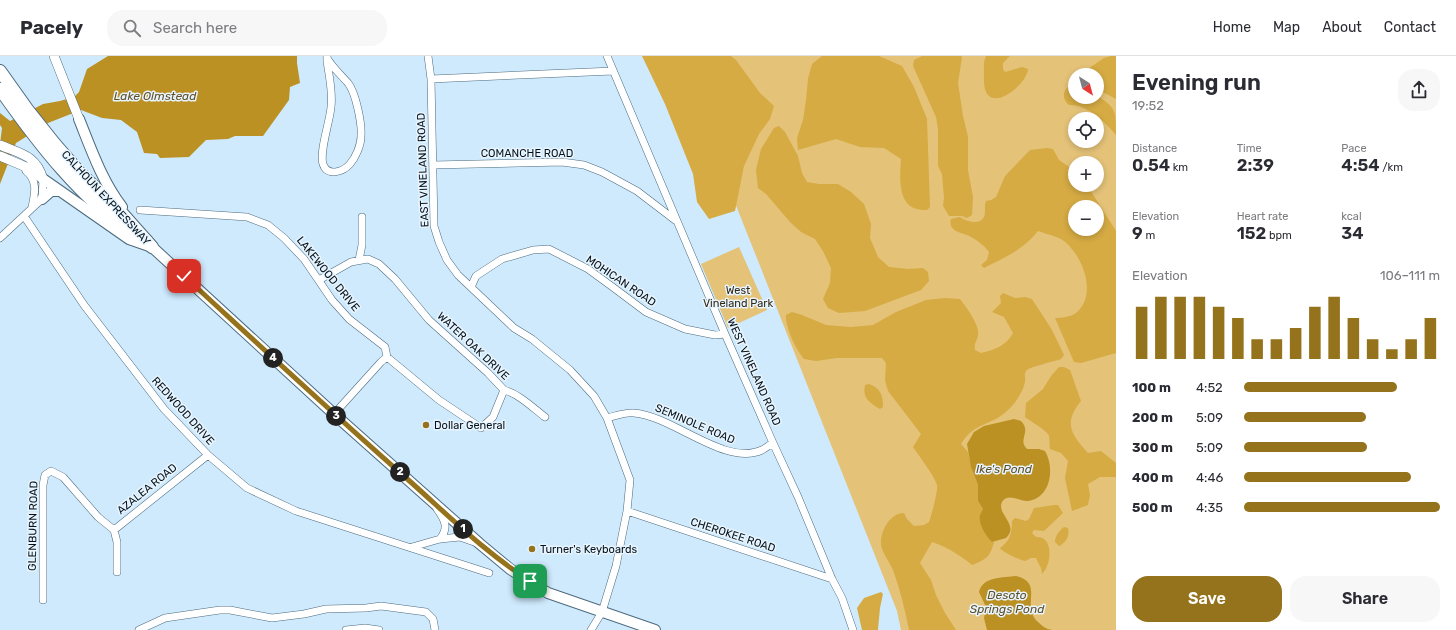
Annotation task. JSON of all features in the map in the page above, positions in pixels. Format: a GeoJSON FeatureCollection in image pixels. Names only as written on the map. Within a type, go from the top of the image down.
{"type":"FeatureCollection","features":[{"type":"Feature","properties":{"kind":"highway","name":"CALHOUN EXPRESSWAY"},"geometry":{"type":"LineString","coordinates":[[0,71],[27,109],[50,146],[90,198],[119,224],[152,247]]}},
{"type":"Feature","properties":{"kind":"highway","name":"CALHOUN EXPRESSWAY"},"geometry":{"type":"LineString","coordinates":[[0,89],[24,124],[50,146]]}},
{"type":"Feature","properties":{"kind":"main road"},"geometry":{"type":"LineString","coordinates":[[56,58],[66,89],[97,163],[113,195],[152,247],[334,414],[510,569],[548,592],[655,630]]}},
{"type":"Feature","properties":{"kind":"main road"},"geometry":{"type":"LineString","coordinates":[[0,145],[22,154],[36,163],[43,179]]}},
{"type":"Feature","properties":{"kind":"main road"},"geometry":{"type":"LineString","coordinates":[[0,156],[26,167],[129,239],[152,247]]}},
{"type":"Feature","properties":{"kind":"main road"},"geometry":{"type":"LineString","coordinates":[[42,199],[51,192],[60,191]]}},
{"type":"Feature","properties":{"kind":"street","name":"EAST VINELAND ROAD"},"geometry":{"type":"LineString","coordinates":[[428,56],[431,79],[434,226],[439,242],[458,275],[514,328],[532,339],[570,370],[594,396],[607,418],[630,480],[627,511],[616,566],[602,612],[591,630]]}},
{"type":"Feature","properties":{"kind":"street","name":"WEST VINELAND ROAD"},"geometry":{"type":"LineString","coordinates":[[607,56],[725,334],[798,497],[832,579],[842,598],[853,630]]}},
{"type":"Feature","properties":{"kind":"street"},"geometry":{"type":"LineString","coordinates":[[327,57],[349,84],[360,122],[361,136],[359,147],[349,165],[339,171],[331,172],[326,169],[322,163],[323,148],[332,105],[327,57]]}},
{"type":"Feature","properties":{"kind":"street"},"geometry":{"type":"LineString","coordinates":[[431,79],[613,71]]}},
{"type":"Feature","properties":{"kind":"street","name":"COMANCHE ROAD"},"geometry":{"type":"LineString","coordinates":[[433,165],[562,162],[584,165],[602,172],[637,191],[677,221]]}},
{"type":"Feature","properties":{"kind":"street"},"geometry":{"type":"LineString","coordinates":[[18,164],[32,176],[35,184],[35,194],[32,207]]}},
{"type":"Feature","properties":{"kind":"street"},"geometry":{"type":"LineString","coordinates":[[0,238],[42,199],[43,179]]}},
{"type":"Feature","properties":{"kind":"street","name":"LAKEWOOD DRIVE"},"geometry":{"type":"LineString","coordinates":[[140,210],[247,217],[268,225],[284,238],[304,259],[332,300],[349,319],[385,347],[387,357]]}},
{"type":"Feature","properties":{"kind":"street","name":"REDWOOD DRIVE"},"geometry":{"type":"LineString","coordinates":[[24,216],[84,305],[164,410],[208,455],[247,488],[296,511],[412,547],[489,573]]}},
{"type":"Feature","properties":{"kind":"street"},"geometry":{"type":"LineString","coordinates":[[319,280],[351,262],[359,260],[363,234],[362,217]]}},
{"type":"Feature","properties":{"kind":"street","name":"MOHICAN ROAD"},"geometry":{"type":"LineString","coordinates":[[471,287],[476,276],[502,258],[534,250],[549,249],[588,270],[646,312],[685,329],[715,335],[725,334]]}},
{"type":"Feature","properties":{"kind":"street","name":"WATER OAK DRIVE"},"geometry":{"type":"LineString","coordinates":[[359,260],[368,260],[379,264],[429,320],[488,373],[504,390],[493,417],[481,428],[439,400],[387,357]]}},
{"type":"Feature","properties":{"kind":"street"},"geometry":{"type":"LineString","coordinates":[[334,414],[387,357]]}},
{"type":"Feature","properties":{"kind":"street"},"geometry":{"type":"LineString","coordinates":[[504,390],[518,397],[545,417]]}},
{"type":"Feature","properties":{"kind":"street","name":"SEMINOLE ROAD"},"geometry":{"type":"LineString","coordinates":[[607,418],[633,413],[646,415],[718,447],[737,453],[762,450],[773,443]]}},
{"type":"Feature","properties":{"kind":"street","name":"AZALEA ROAD"},"geometry":{"type":"LineString","coordinates":[[117,572],[118,542],[114,530],[208,455]]}},
{"type":"Feature","properties":{"kind":"street","name":"GLENBURN ROAD"},"geometry":{"type":"LineString","coordinates":[[43,600],[43,485],[45,475],[51,471],[63,477],[98,517],[114,530]]}},
{"type":"Feature","properties":{"kind":"street"},"geometry":{"type":"LineString","coordinates":[[430,500],[442,515],[446,524],[445,532],[440,539]]}},
{"type":"Feature","properties":{"kind":"street","name":"CHEROKEE ROAD"},"geometry":{"type":"LineString","coordinates":[[627,511],[832,579]]}},
{"type":"Feature","properties":{"kind":"street"},"geometry":{"type":"LineString","coordinates":[[412,547],[440,539],[460,537],[480,544]]}},
{"type":"Feature","properties":{"kind":"street"},"geometry":{"type":"LineString","coordinates":[[138,630],[165,618],[220,610],[230,610],[272,618],[304,614],[326,609],[381,606],[426,612],[433,619],[435,630]]}},
{"type":"Feature","properties":{"kind":"street"},"geometry":{"type":"LineString","coordinates":[[346,630],[365,628],[379,630]]}},
{"type":"Feature","properties":{"kind":"green space"},"geometry":{"type":"Polygon","coordinates":[[[730,56],[1116,56],[1116,630],[901,630],[897,611],[687,82],[730,56]]]}},
{"type":"Feature","properties":{"kind":"green space","name":"West Vineland Park"},"geometry":{"type":"Polygon","coordinates":[[[739,247],[767,310],[728,328],[701,264],[739,247]]]}},
{"type":"Feature","properties":{"kind":"shaded area"},"geometry":{"type":"Polygon","coordinates":[[[642,56],[731,56],[736,60],[760,93],[774,106],[770,119],[759,134],[744,166],[735,211],[709,219],[697,202],[693,174],[665,104],[642,56]]]}},
{"type":"Feature","properties":{"kind":"shaded area"},"geometry":{"type":"Polygon","coordinates":[[[822,56],[879,56],[902,66],[914,87],[927,119],[930,207],[927,210],[917,209],[906,201],[900,181],[901,159],[884,148],[860,147],[836,139],[798,150],[797,138],[803,120],[808,79],[812,64],[822,56]]]}},
{"type":"Feature","properties":{"kind":"shaded area"},"geometry":{"type":"Polygon","coordinates":[[[922,56],[962,57],[958,83],[968,137],[968,170],[973,197],[972,215],[967,218],[962,216],[949,216],[943,206],[944,198],[942,174],[938,166],[938,129],[936,117],[913,66],[914,60],[922,56]]]}},
{"type":"Feature","properties":{"kind":"shaded area"},"geometry":{"type":"Polygon","coordinates":[[[986,56],[1010,56],[1003,63],[1003,69],[1005,72],[1022,67],[1028,69],[1026,76],[1013,91],[1005,96],[997,98],[990,97],[985,90],[984,63],[986,56]]]}},
{"type":"Feature","properties":{"kind":"shaded area"},"geometry":{"type":"Polygon","coordinates":[[[1116,56],[1116,99],[1104,93],[1104,68],[1089,68],[1104,58],[1116,56]]]}},
{"type":"Feature","properties":{"kind":"shaded area"},"geometry":{"type":"Polygon","coordinates":[[[1068,86],[1068,104],[1064,99],[1064,92],[1068,86]]]}},
{"type":"Feature","properties":{"kind":"shaded area"},"geometry":{"type":"Polygon","coordinates":[[[1104,101],[1114,110],[1116,135],[1104,122],[1104,112],[1090,112],[1076,105],[1068,104],[1104,104],[1104,101]]]}},
{"type":"Feature","properties":{"kind":"shaded area"},"geometry":{"type":"Polygon","coordinates":[[[779,126],[785,132],[798,156],[802,173],[807,182],[819,184],[838,184],[851,192],[864,204],[871,224],[870,238],[878,257],[889,267],[908,269],[923,268],[928,272],[929,281],[921,290],[865,311],[839,313],[828,308],[823,299],[830,283],[831,268],[823,251],[815,239],[801,232],[790,222],[766,194],[758,188],[756,170],[761,149],[774,128],[779,126]]]}},
{"type":"Feature","properties":{"kind":"shaded area"},"geometry":{"type":"Polygon","coordinates":[[[1047,148],[1053,149],[1059,160],[1068,166],[1068,192],[1091,192],[1096,200],[1068,200],[1068,236],[1104,236],[1104,212],[1116,231],[1116,353],[1081,363],[1074,362],[1055,318],[1069,316],[1076,313],[1083,305],[1087,286],[1082,266],[1077,256],[1064,241],[1055,236],[1038,231],[1020,248],[984,268],[981,265],[987,260],[989,252],[987,249],[975,239],[956,231],[951,227],[951,219],[960,217],[976,222],[982,220],[985,215],[986,201],[996,197],[1005,176],[1030,150],[1047,148]]]}},
{"type":"Feature","properties":{"kind":"shaded area"},"geometry":{"type":"Polygon","coordinates":[[[1003,293],[1015,298],[1025,297],[1032,299],[1052,330],[1064,355],[1061,359],[1027,370],[1025,373],[1025,382],[1022,390],[1013,405],[1001,416],[971,432],[961,444],[968,452],[973,473],[978,485],[978,501],[983,509],[992,542],[994,542],[987,557],[972,565],[943,546],[932,542],[920,563],[931,580],[936,595],[945,613],[956,630],[909,630],[898,585],[893,570],[884,554],[881,540],[884,529],[890,519],[899,514],[904,513],[907,519],[914,526],[924,525],[929,522],[936,497],[937,485],[930,471],[913,447],[921,434],[888,391],[885,380],[886,363],[882,358],[837,358],[816,361],[804,359],[798,350],[787,326],[786,315],[792,312],[826,325],[851,327],[873,325],[896,312],[926,300],[945,298],[960,299],[977,326],[978,335],[975,350],[981,353],[999,347],[1007,341],[1013,333],[1004,317],[992,312],[1001,303],[1000,296],[1003,293]]]}},
{"type":"Feature","properties":{"kind":"shaded area"},"geometry":{"type":"Polygon","coordinates":[[[1059,367],[1064,367],[1070,370],[1081,401],[1075,409],[1071,422],[1071,428],[1077,440],[1088,453],[1101,451],[1116,463],[1116,477],[1100,477],[1088,484],[1090,495],[1088,505],[1072,511],[1065,478],[1068,461],[1061,453],[1050,449],[1049,436],[1046,431],[1025,417],[1026,403],[1043,389],[1059,367]]]}},
{"type":"Feature","properties":{"kind":"shaded area"},"geometry":{"type":"Polygon","coordinates":[[[869,384],[879,390],[883,407],[880,409],[866,397],[864,390],[865,385],[869,384]]]}},
{"type":"Feature","properties":{"kind":"shaded area"},"geometry":{"type":"Polygon","coordinates":[[[1058,505],[1063,513],[1044,531],[1034,530],[1032,533],[1036,537],[1042,538],[1046,541],[1049,546],[1050,552],[1048,565],[1042,574],[1036,558],[1031,558],[1025,561],[1008,554],[1000,548],[1008,540],[1012,529],[1012,521],[1015,518],[1026,521],[1029,519],[1034,508],[1058,505]]]}},
{"type":"Feature","properties":{"kind":"shaded area"},"geometry":{"type":"Polygon","coordinates":[[[1064,527],[1068,528],[1068,536],[1064,543],[1059,546],[1055,542],[1056,538],[1064,527]]]}},
{"type":"Feature","properties":{"kind":"shaded area"},"geometry":{"type":"Polygon","coordinates":[[[881,592],[883,594],[878,630],[862,630],[857,608],[864,598],[881,592]]]}},
{"type":"Feature","properties":{"kind":"water","name":"Lake Olmstead"},"geometry":{"type":"Polygon","coordinates":[[[108,56],[297,56],[300,83],[290,87],[289,100],[263,136],[235,136],[228,139],[206,140],[189,157],[160,158],[157,154],[144,153],[137,132],[121,120],[102,118],[81,110],[48,123],[16,143],[0,184],[0,144],[2,128],[0,125],[0,113],[10,121],[43,104],[74,97],[79,92],[87,69],[108,56]]]}},
{"type":"Feature","properties":{"kind":"water","name":"Ike's Pond"},"geometry":{"type":"Polygon","coordinates":[[[1014,419],[1021,421],[1024,425],[1025,432],[1023,442],[1027,449],[1039,449],[1045,451],[1050,466],[1049,481],[1042,494],[1036,499],[1025,501],[1008,498],[1002,502],[1002,511],[1009,524],[1010,533],[1006,538],[992,542],[981,526],[980,515],[983,509],[978,501],[978,485],[971,467],[967,444],[974,432],[984,426],[1014,419]]]}},
{"type":"Feature","properties":{"kind":"water","name":"Desoto Springs Pond"},"geometry":{"type":"Polygon","coordinates":[[[1016,576],[1025,579],[1029,584],[1031,589],[1031,609],[1033,616],[1043,626],[1052,630],[987,630],[984,618],[986,607],[979,592],[981,587],[989,580],[1016,576]]]}},
{"type":"Feature","properties":{"kind":"place","name":"Dollar General"},"geometry":{"type":"Point","coordinates":[426,425]}},
{"type":"Feature","properties":{"kind":"place","name":"Turner's Keyboards"},"geometry":{"type":"Point","coordinates":[532,549]}},
{"type":"Feature","properties":{"kind":"route"},"geometry":{"type":"LineString","coordinates":[[184,276],[430,500],[510,569],[530,581]]}}]}
